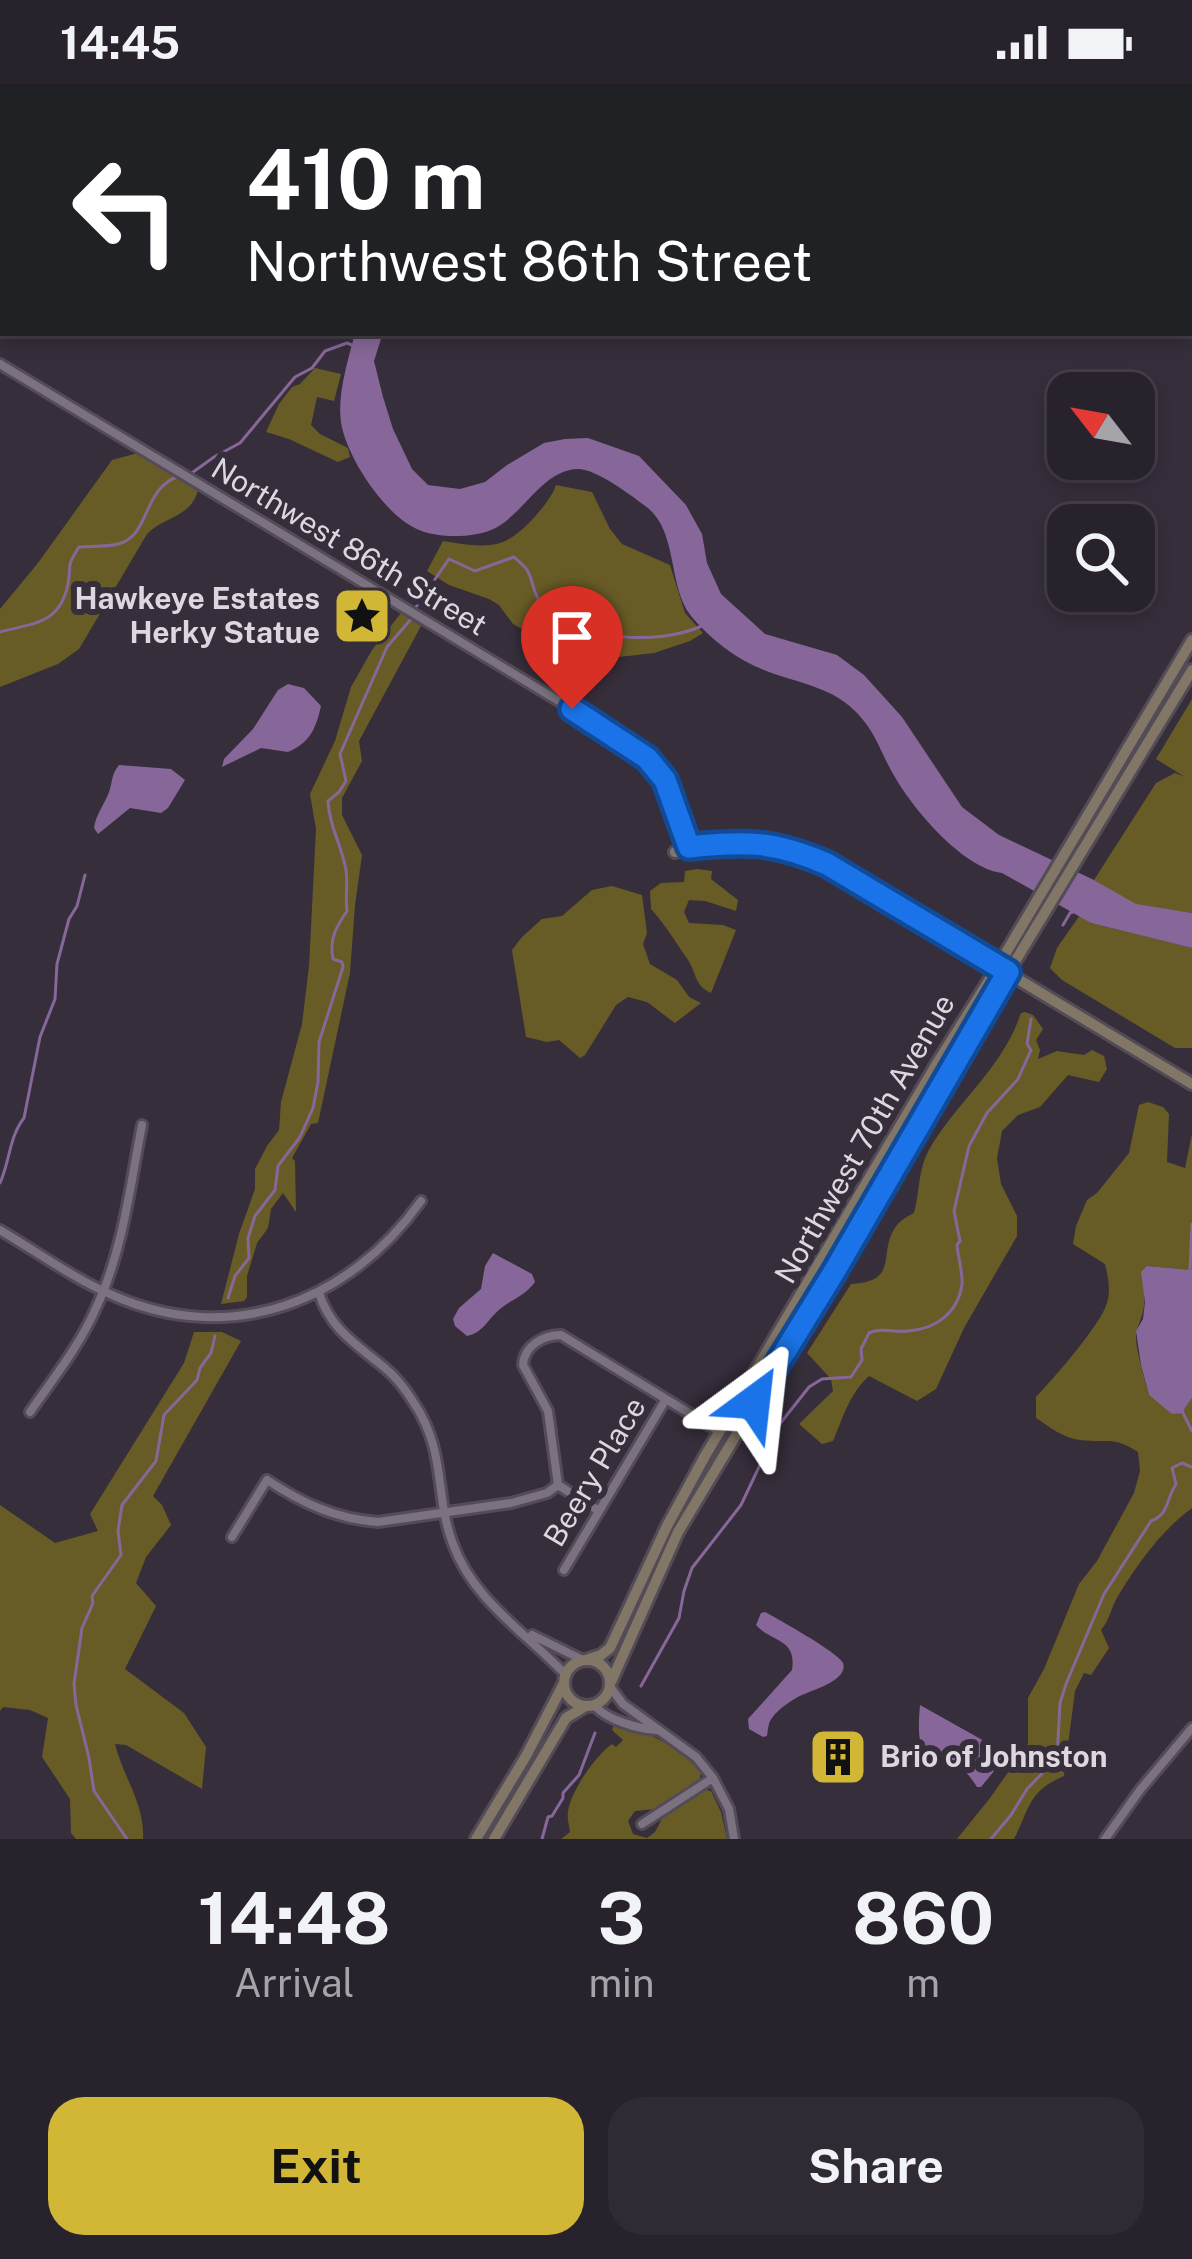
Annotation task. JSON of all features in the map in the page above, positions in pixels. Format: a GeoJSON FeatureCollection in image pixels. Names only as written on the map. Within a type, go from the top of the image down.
{"type":"FeatureCollection","features":[{"type":"Feature","properties":{"kind":"main road","name":"Northwest 70th Avenue"},"geometry":{"type":"LineString","coordinates":[[494,1839],[566,1718],[605,1699],[678,1532],[819,1296],[1003,969],[1027,915],[1192,640]]}},
{"type":"Feature","properties":{"kind":"main road","name":"Northwest 70th Avenue"},"geometry":{"type":"LineString","coordinates":[[476,1839],[526,1756],[569,1668],[610,1648],[674,1514],[936,1065],[1039,922],[1192,670]]}},
{"type":"Feature","properties":{"kind":"main road"},"geometry":{"type":"LineString","coordinates":[[675,852],[754,843],[799,852],[865,886],[1192,1084]]}},
{"type":"Feature","properties":{"kind":"main road"},"geometry":{"type":"LineString","coordinates":[[584,1660],[594,1660],[606,1669],[611,1685]]}},
{"type":"Feature","properties":{"kind":"main road"},"geometry":{"type":"LineString","coordinates":[[565,1679],[570,1699],[590,1706]]}},
{"type":"Feature","properties":{"kind":"street","name":"Northwest 86th Street"},"geometry":{"type":"LineString","coordinates":[[0,364],[634,747],[665,780],[689,847]]}},
{"type":"Feature","properties":{"kind":"street"},"geometry":{"type":"LineString","coordinates":[[30,1412],[91,1319],[103,1290],[122,1230],[142,1124]]}},
{"type":"Feature","properties":{"kind":"street"},"geometry":{"type":"LineString","coordinates":[[0,1230],[103,1290],[150,1307],[208,1317],[255,1314],[319,1293],[362,1267],[421,1201]]}},
{"type":"Feature","properties":{"kind":"street"},"geometry":{"type":"LineString","coordinates":[[806,1288],[819,1296]]}},
{"type":"Feature","properties":{"kind":"street"},"geometry":{"type":"LineString","coordinates":[[319,1293],[328,1317],[354,1346],[388,1370],[422,1416],[438,1457],[443,1512],[453,1545],[493,1609],[520,1629],[584,1660]]}},
{"type":"Feature","properties":{"kind":"street"},"geometry":{"type":"LineString","coordinates":[[599,1511],[558,1485],[545,1402],[523,1365],[532,1346],[560,1335],[720,1432]]}},
{"type":"Feature","properties":{"kind":"street","name":"Beery Place"},"geometry":{"type":"LineString","coordinates":[[564,1570],[666,1399]]}},
{"type":"Feature","properties":{"kind":"street"},"geometry":{"type":"LineString","coordinates":[[232,1537],[266,1480],[315,1509],[361,1521],[400,1520],[525,1499],[558,1485]]}},
{"type":"Feature","properties":{"kind":"street"},"geometry":{"type":"LineString","coordinates":[[520,1629],[565,1679]]}},
{"type":"Feature","properties":{"kind":"street"},"geometry":{"type":"LineString","coordinates":[[611,1685],[623,1704],[696,1756],[729,1809],[734,1839]]}},
{"type":"Feature","properties":{"kind":"street"},"geometry":{"type":"LineString","coordinates":[[590,1706],[657,1730]]}},
{"type":"Feature","properties":{"kind":"street"},"geometry":{"type":"LineString","coordinates":[[1105,1839],[1192,1727]]}},
{"type":"Feature","properties":{"kind":"street"},"geometry":{"type":"LineString","coordinates":[[642,1824],[713,1778]]}},
{"type":"Feature","properties":{"kind":"shaded area"},"geometry":{"type":"Polygon","coordinates":[[[354,336],[384,336],[374,361],[383,397],[412,469],[428,485],[460,489],[485,482],[544,443],[565,439],[588,438],[639,456],[686,505],[702,534],[707,563],[721,594],[765,634],[837,655],[864,675],[902,717],[962,807],[999,835],[1136,904],[1192,913],[1192,948],[1091,923],[955,848],[912,802],[854,710],[823,690],[743,660],[698,624],[684,604],[658,519],[604,478],[586,470],[565,471],[503,523],[483,533],[436,534],[406,523],[370,484],[344,436],[344,378],[354,336]]]}},
{"type":"Feature","properties":{"kind":"shaded area"},"geometry":{"type":"Polygon","coordinates":[[[315,368],[341,374],[334,401],[317,397],[311,425],[348,448],[350,457],[338,462],[266,432],[292,387],[315,368]]]}},
{"type":"Feature","properties":{"kind":"shaded area"},"geometry":{"type":"Polygon","coordinates":[[[138,453],[198,490],[194,499],[147,534],[79,649],[58,664],[0,687],[0,609],[112,460],[138,453]]]}},
{"type":"Feature","properties":{"kind":"shaded area"},"geometry":{"type":"Polygon","coordinates":[[[556,485],[592,492],[622,544],[670,565],[685,613],[703,633],[654,653],[584,656],[548,643],[513,624],[489,599],[449,585],[427,571],[443,541],[481,546],[510,539],[541,509],[556,485]]]}},
{"type":"Feature","properties":{"kind":"shaded area"},"geometry":{"type":"Polygon","coordinates":[[[401,613],[421,626],[359,741],[362,761],[342,798],[342,815],[362,855],[350,973],[318,1123],[311,1124],[292,1158],[296,1212],[283,1193],[257,1243],[247,1276],[247,1297],[221,1304],[255,1189],[255,1169],[279,1130],[281,1102],[302,1024],[316,829],[310,794],[335,741],[351,687],[401,613]]]}},
{"type":"Feature","properties":{"kind":"shaded area"},"geometry":{"type":"Polygon","coordinates":[[[288,684],[304,688],[321,706],[307,739],[288,752],[261,748],[222,767],[278,690],[288,684]]]}},
{"type":"Feature","properties":{"kind":"shaded area"},"geometry":{"type":"Polygon","coordinates":[[[1192,699],[1192,913],[1136,905],[1094,880],[1156,783],[1175,773],[1185,777],[1156,759],[1192,699]]]}},
{"type":"Feature","properties":{"kind":"shaded area"},"geometry":{"type":"Polygon","coordinates":[[[119,765],[171,769],[185,780],[161,813],[130,808],[98,834],[95,823],[119,765]]]}},
{"type":"Feature","properties":{"kind":"shaded area"},"geometry":{"type":"Polygon","coordinates":[[[685,871],[712,871],[711,879],[738,900],[736,911],[689,900],[684,912],[689,923],[736,930],[711,993],[699,983],[651,909],[650,891],[661,883],[684,882],[685,871]]]}},
{"type":"Feature","properties":{"kind":"shaded area"},"geometry":{"type":"Polygon","coordinates":[[[612,886],[642,895],[647,933],[643,944],[650,964],[677,980],[689,997],[701,1003],[675,1023],[647,1002],[628,997],[616,1005],[580,1058],[559,1040],[526,1037],[512,950],[542,919],[562,916],[592,890],[612,886]]]}},
{"type":"Feature","properties":{"kind":"shaded area"},"geometry":{"type":"Polygon","coordinates":[[[1080,915],[1091,923],[1192,948],[1192,1048],[1175,1048],[1062,980],[1050,968],[1057,948],[1080,915]]]}},
{"type":"Feature","properties":{"kind":"shaded area"},"geometry":{"type":"Polygon","coordinates":[[[1025,1012],[1043,1029],[1036,1040],[1038,1059],[1057,1051],[1084,1055],[1092,1050],[1104,1056],[1107,1069],[1099,1082],[1068,1075],[1040,1107],[1018,1115],[1002,1131],[997,1158],[1001,1184],[1017,1216],[1017,1236],[964,1328],[936,1389],[917,1401],[869,1376],[851,1398],[833,1441],[822,1444],[799,1424],[833,1391],[831,1379],[807,1353],[851,1284],[867,1282],[882,1271],[891,1235],[914,1213],[930,1148],[992,1067],[1025,1012]]]}},
{"type":"Feature","properties":{"kind":"shaded area"},"geometry":{"type":"Polygon","coordinates":[[[1148,1102],[1169,1114],[1167,1162],[1185,1168],[1192,1134],[1192,1270],[1147,1266],[1136,1335],[1149,1395],[1182,1413],[1192,1398],[1192,1508],[1142,1560],[1101,1630],[1109,1648],[1091,1675],[1084,1673],[1075,1691],[1064,1776],[1037,1794],[1014,1839],[957,1839],[1028,1744],[1028,1698],[1079,1584],[1134,1493],[1140,1471],[1138,1452],[1129,1447],[1074,1439],[1036,1418],[1036,1397],[1086,1338],[1107,1303],[1105,1264],[1073,1244],[1076,1226],[1087,1200],[1129,1153],[1139,1105],[1148,1102]]]}},
{"type":"Feature","properties":{"kind":"shaded area"},"geometry":{"type":"Polygon","coordinates":[[[493,1253],[532,1274],[535,1282],[467,1336],[453,1319],[481,1289],[493,1253]]]}},
{"type":"Feature","properties":{"kind":"shaded area"},"geometry":{"type":"Polygon","coordinates":[[[1147,1266],[1192,1270],[1192,1398],[1182,1413],[1172,1414],[1149,1395],[1141,1365],[1136,1331],[1145,1302],[1141,1272],[1147,1266]]]}},
{"type":"Feature","properties":{"kind":"shaded area"},"geometry":{"type":"Polygon","coordinates":[[[194,1332],[222,1332],[241,1341],[153,1496],[171,1525],[146,1557],[136,1583],[156,1606],[125,1669],[184,1713],[206,1747],[202,1789],[126,1745],[115,1744],[137,1802],[143,1839],[76,1839],[71,1833],[70,1799],[42,1757],[48,1718],[30,1710],[3,1707],[0,1711],[0,1505],[55,1543],[98,1531],[90,1514],[184,1363],[194,1332]]]}},
{"type":"Feature","properties":{"kind":"shaded area"},"geometry":{"type":"Polygon","coordinates":[[[765,1612],[831,1652],[843,1669],[835,1679],[782,1708],[763,1737],[749,1729],[748,1719],[792,1670],[793,1660],[787,1646],[756,1625],[765,1612]]]}},
{"type":"Feature","properties":{"kind":"shaded area"},"geometry":{"type":"Polygon","coordinates":[[[920,1705],[1002,1751],[999,1765],[981,1787],[960,1767],[924,1751],[920,1705]]]}},
{"type":"Feature","properties":{"kind":"shaded area"},"geometry":{"type":"Polygon","coordinates":[[[615,1722],[662,1741],[701,1773],[699,1782],[656,1809],[635,1811],[628,1821],[633,1834],[647,1838],[664,1815],[706,1790],[721,1812],[727,1839],[561,1839],[570,1832],[573,1794],[606,1749],[623,1740],[612,1730],[615,1722]]]}},
{"type":"Feature","properties":{"kind":"waterway"},"geometry":{"type":"LineString","coordinates":[[189,475],[240,443],[295,377],[312,368],[325,351],[347,343],[354,346]]}},
{"type":"Feature","properties":{"kind":"waterway"},"geometry":{"type":"LineString","coordinates":[[0,632],[52,614],[64,597],[70,563],[79,547],[129,539],[159,490],[180,476]]}},
{"type":"Feature","properties":{"kind":"waterway"},"geometry":{"type":"LineString","coordinates":[[416,607],[449,559],[475,571],[514,557],[526,569],[542,604],[576,626],[641,638],[702,626]]}},
{"type":"Feature","properties":{"kind":"waterway"},"geometry":{"type":"LineString","coordinates":[[228,1298],[235,1276],[249,1258],[248,1238],[255,1216],[275,1190],[278,1166],[300,1137],[313,1108],[319,1042],[343,967],[333,959],[332,945],[347,911],[347,875],[328,801],[346,781],[340,754],[387,647],[411,619]]}},
{"type":"Feature","properties":{"kind":"waterway"},"geometry":{"type":"LineString","coordinates":[[0,1183],[24,1118],[40,1037],[55,999],[57,964],[85,875]]}},
{"type":"Feature","properties":{"kind":"waterway"},"geometry":{"type":"LineString","coordinates":[[1063,925],[1078,910]]}},
{"type":"Feature","properties":{"kind":"waterway"},"geometry":{"type":"LineString","coordinates":[[641,1686],[679,1618],[692,1568],[741,1505],[779,1425],[809,1387],[822,1379],[851,1377],[862,1360],[861,1349],[869,1333],[928,1327],[956,1303],[962,1280],[954,1211],[969,1146],[987,1113],[1018,1079],[1031,1050],[1027,1044],[1031,1019]]}},
{"type":"Feature","properties":{"kind":"waterway"},"geometry":{"type":"LineString","coordinates":[[1190,1270],[1192,1224]]}},
{"type":"Feature","properties":{"kind":"waterway"},"geometry":{"type":"LineString","coordinates":[[127,1839],[94,1791],[74,1684],[82,1628],[92,1596],[121,1555],[122,1505],[156,1461],[164,1415],[197,1380],[215,1336]]}},
{"type":"Feature","properties":{"kind":"waterway"},"geometry":{"type":"LineString","coordinates":[[1182,1411],[1192,1431]]}},
{"type":"Feature","properties":{"kind":"waterway"},"geometry":{"type":"LineString","coordinates":[[991,1839],[1027,1789],[1057,1758],[1060,1703],[1104,1594],[1151,1521],[1164,1511],[1176,1484],[1172,1468],[1182,1463],[1192,1467]]}},
{"type":"Feature","properties":{"kind":"waterway"},"geometry":{"type":"LineString","coordinates":[[542,1839],[548,1817],[579,1775],[595,1733]]}},
{"type":"Feature","properties":{"kind":"place","name":"Hawkeye Estates Herky Statue"},"geometry":{"type":"Point","coordinates":[362,616]}},
{"type":"Feature","properties":{"kind":"place","name":"Brio of Johnston"},"geometry":{"type":"Point","coordinates":[838,1757]}},
{"type":"Feature","properties":{"kind":"route"},"geometry":{"type":"LineString","coordinates":[[572,709],[647,758],[665,780],[689,847],[754,843],[799,852],[1008,972],[754,1402]]}}]}
